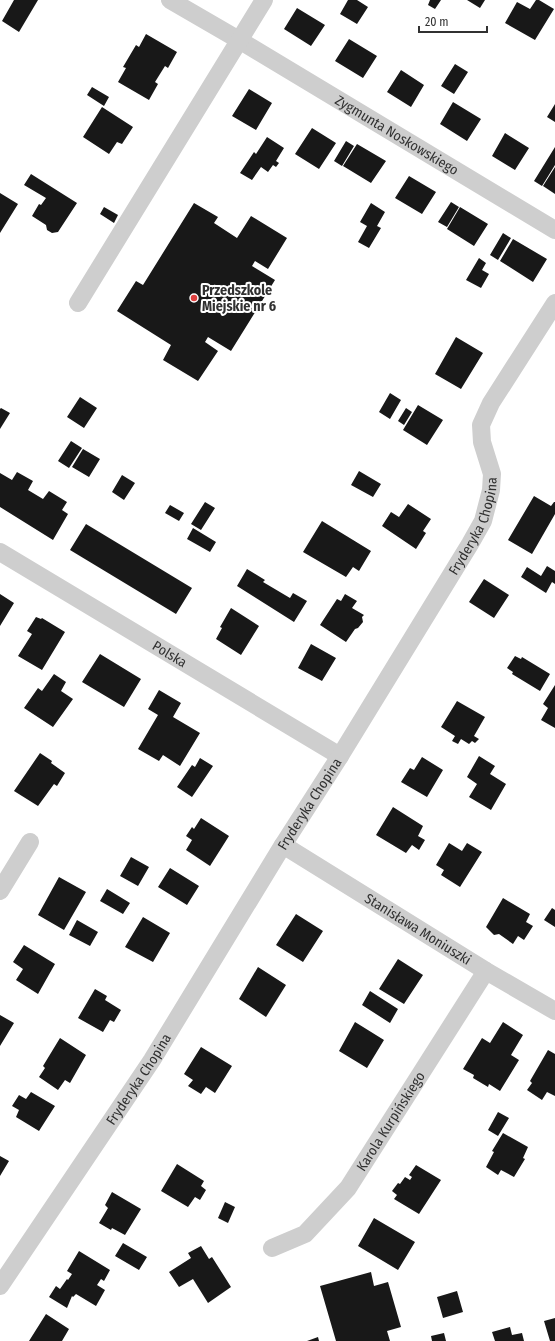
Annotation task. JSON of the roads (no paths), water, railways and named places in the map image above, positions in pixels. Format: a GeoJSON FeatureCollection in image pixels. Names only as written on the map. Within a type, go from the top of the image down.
{"type":"FeatureCollection","features":[{"type":"Feature","properties":{"kind":"street","name":"Zygmunta Noskowskiego"},"geometry":{"type":"LineString","coordinates":[[170,0],[555,230]]}},
{"type":"Feature","properties":{"kind":"street"},"geometry":{"type":"LineString","coordinates":[[78,303],[264,0]]}},
{"type":"Feature","properties":{"kind":"street","name":"Fryderyka Chopina"},"geometry":{"type":"LineString","coordinates":[[3,1274],[152,1060],[283,845],[340,756],[466,551],[483,521],[491,490],[492,474],[482,442],[481,425],[492,403],[555,303]]}},
{"type":"Feature","properties":{"kind":"street","name":"Polska"},"geometry":{"type":"LineString","coordinates":[[0,552],[340,756]]}},
{"type":"Feature","properties":{"kind":"street"},"geometry":{"type":"LineString","coordinates":[[0,891],[30,842]]}},
{"type":"Feature","properties":{"kind":"street","name":"Stanisława Moniuszki"},"geometry":{"type":"LineString","coordinates":[[283,845],[486,971],[555,1011]]}},
{"type":"Feature","properties":{"kind":"street","name":"Karola Kurpińskiego"},"geometry":{"type":"LineString","coordinates":[[272,1248],[305,1234],[348,1188],[486,971]]}},
{"type":"Feature","properties":{"kind":"place","name":"Przedszkole Miejskie nr 6"},"geometry":{"type":"Point","coordinates":[194,298]}}]}
